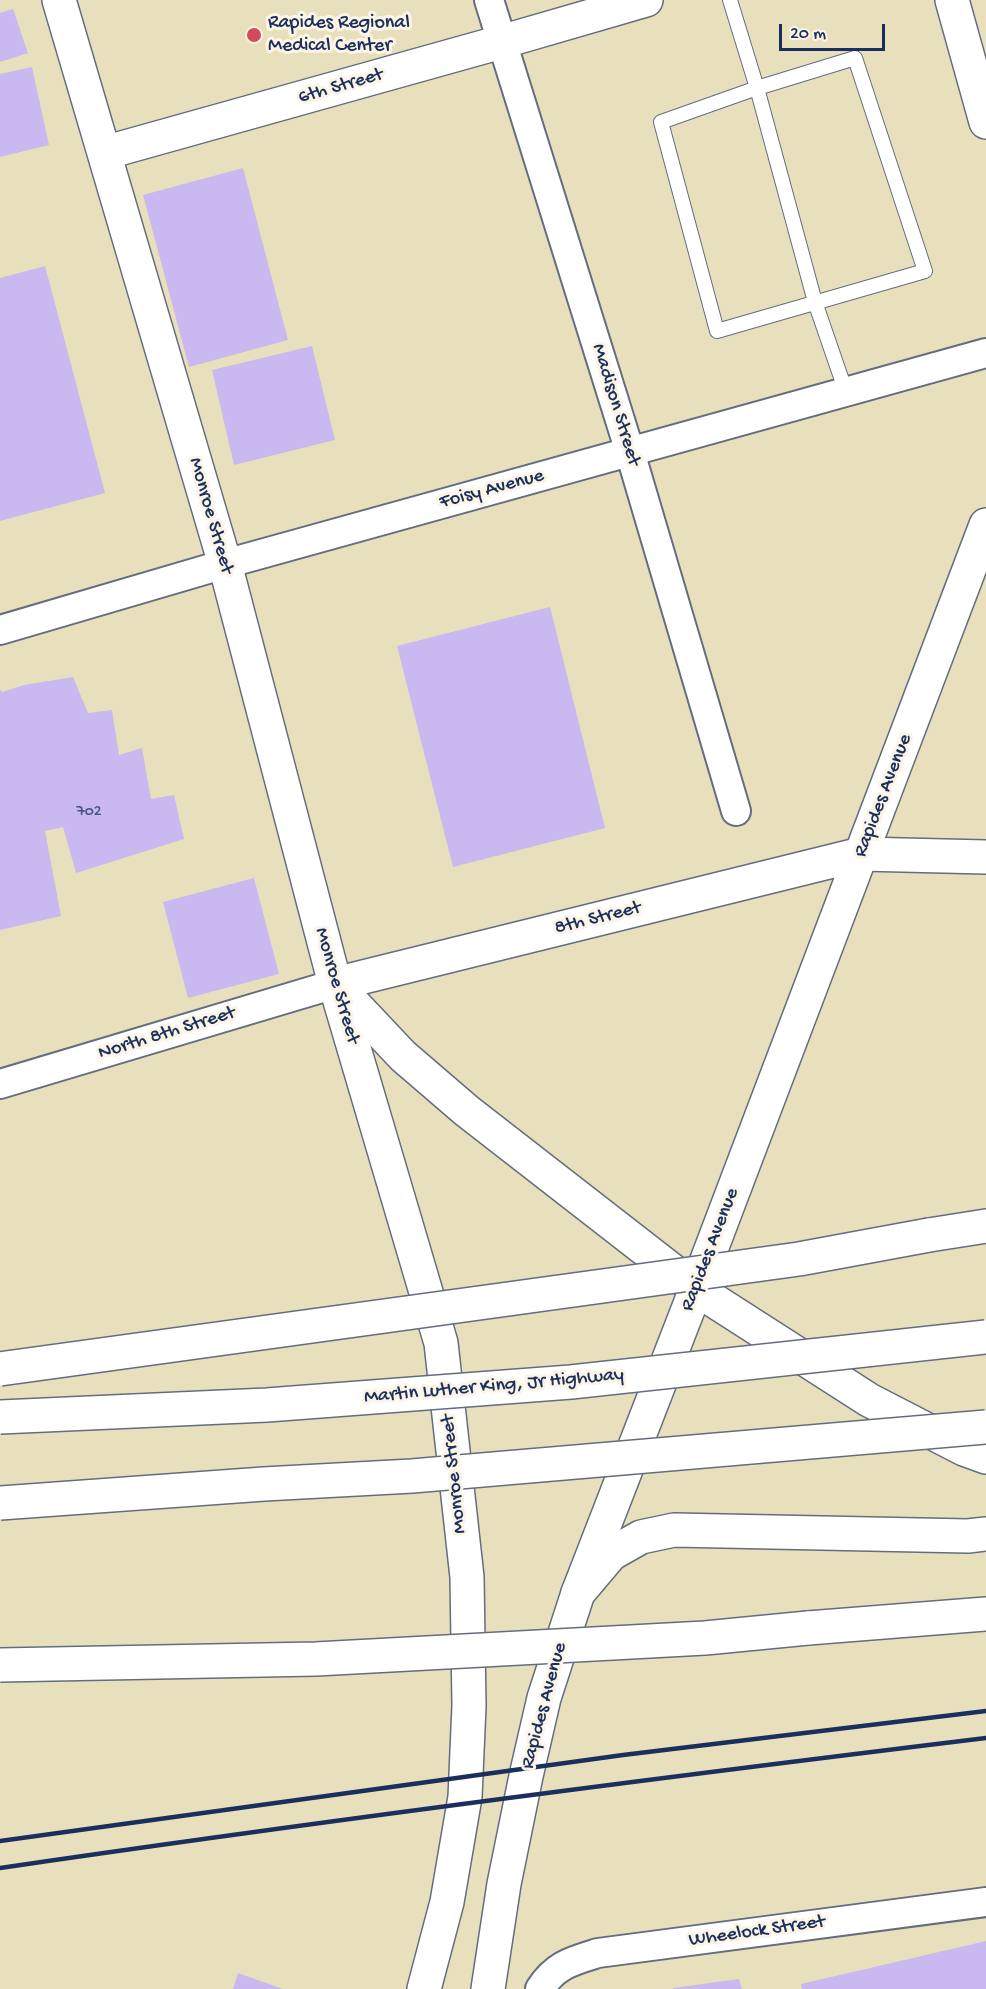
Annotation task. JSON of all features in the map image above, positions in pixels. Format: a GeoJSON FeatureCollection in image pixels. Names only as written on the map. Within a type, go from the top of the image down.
{"type":"FeatureCollection","features":[{"type":"Feature","properties":{"kind":"main road","name":"Monroe Street"},"geometry":{"type":"LineString","coordinates":[[59,0],[225,564],[335,984],[441,1343],[467,1577],[469,1706],[465,1797],[447,1902],[424,1989]]}},
{"type":"Feature","properties":{"kind":"main road","name":"6th Street"},"geometry":{"type":"LineString","coordinates":[[104,153],[646,0]]}},
{"type":"Feature","properties":{"kind":"main road"},"geometry":{"type":"LineString","coordinates":[[952,0],[986,122]]}},
{"type":"Feature","properties":{"kind":"main road","name":"Rapides Avenue"},"geometry":{"type":"LineString","coordinates":[[488,1989],[504,1884],[544,1698],[578,1593],[986,525]]}},
{"type":"Feature","properties":{"kind":"main road","name":"8th Street"},"geometry":{"type":"LineString","coordinates":[[335,984],[861,854],[986,857]]}},
{"type":"Feature","properties":{"kind":"main road"},"geometry":{"type":"LineString","coordinates":[[335,984],[403,1056],[459,1104],[696,1289],[869,1400],[964,1449],[986,1457]]}},
{"type":"Feature","properties":{"kind":"main road"},"geometry":{"type":"LineString","coordinates":[[0,1369],[799,1259],[986,1226]]}},
{"type":"Feature","properties":{"kind":"main road","name":"Martin Luther King, Jr Highway"},"geometry":{"type":"LineString","coordinates":[[0,1417],[267,1405],[571,1382],[986,1337]]}},
{"type":"Feature","properties":{"kind":"main road"},"geometry":{"type":"LineString","coordinates":[[0,1503],[412,1476],[986,1427]]}},
{"type":"Feature","properties":{"kind":"main road"},"geometry":{"type":"LineString","coordinates":[[578,1593],[611,1554],[641,1537],[674,1530],[968,1536],[986,1534]]}},
{"type":"Feature","properties":{"kind":"main road"},"geometry":{"type":"LineString","coordinates":[[0,1665],[316,1659],[705,1638],[986,1614]]}},
{"type":"Feature","properties":{"kind":"street","name":"Madison Street"},"geometry":{"type":"LineString","coordinates":[[489,0],[630,452],[736,811]]}},
{"type":"Feature","properties":{"kind":"street","name":"Foisy Avenue"},"geometry":{"type":"LineString","coordinates":[[0,630],[225,564],[986,353]]}},
{"type":"Feature","properties":{"kind":"street","name":"North 8th Street"},"geometry":{"type":"LineString","coordinates":[[0,1083],[335,984]]}},
{"type":"Feature","properties":{"kind":"street","name":"Wheelock Street"},"geometry":{"type":"LineString","coordinates":[[540,1989],[547,1978],[567,1963],[598,1953],[986,1902]]}},
{"type":"Feature","properties":{"kind":"lane"},"geometry":{"type":"LineString","coordinates":[[730,0],[757,88],[815,302],[846,392]]}},
{"type":"Feature","properties":{"kind":"lane"},"geometry":{"type":"LineString","coordinates":[[855,58],[925,271],[717,330],[662,122],[757,88],[855,58]]}},
{"type":"Feature","properties":{"kind":"building"},"geometry":{"type":"Polygon","coordinates":[[[13,9],[28,53],[0,62],[0,13],[13,9]]]}},
{"type":"Feature","properties":{"kind":"building"},"geometry":{"type":"Polygon","coordinates":[[[32,67],[49,145],[0,157],[0,74],[32,67]]]}},
{"type":"Feature","properties":{"kind":"building"},"geometry":{"type":"Polygon","coordinates":[[[243,168],[288,340],[189,367],[143,195],[243,168]]]}},
{"type":"Feature","properties":{"kind":"building"},"geometry":{"type":"Polygon","coordinates":[[[45,266],[105,493],[0,521],[0,278],[45,266]]]}},
{"type":"Feature","properties":{"kind":"building"},"geometry":{"type":"Polygon","coordinates":[[[312,346],[335,440],[234,465],[212,370],[312,346]]]}},
{"type":"Feature","properties":{"kind":"building"},"geometry":{"type":"Polygon","coordinates":[[[550,607],[605,828],[453,867],[397,646],[550,607]]]}},
{"type":"Feature","properties":{"kind":"building"},"geometry":{"type":"Polygon","coordinates":[[[73,677],[88,713],[112,710],[119,755],[142,748],[151,799],[174,795],[184,839],[76,873],[63,827],[45,831],[61,916],[0,930],[0,689],[2,692],[24,685],[73,677]]]}},
{"type":"Feature","properties":{"kind":"building"},"geometry":{"type":"Polygon","coordinates":[[[254,878],[279,974],[188,998],[163,902],[254,878]]]}},
{"type":"Feature","properties":{"kind":"building"},"geometry":{"type":"Polygon","coordinates":[[[986,1941],[986,1989],[802,1989],[801,1984],[986,1941]]]}},
{"type":"Feature","properties":{"kind":"building"},"geometry":{"type":"Polygon","coordinates":[[[238,1973],[283,1989],[233,1989],[238,1973]]]}},
{"type":"Feature","properties":{"kind":"building"},"geometry":{"type":"Polygon","coordinates":[[[739,1979],[742,1989],[673,1989],[673,1988],[739,1979]]]}},
{"type":"Feature","properties":{"kind":"railway"},"geometry":{"type":"LineString","coordinates":[[0,1841],[623,1755],[986,1711]]}},
{"type":"Feature","properties":{"kind":"railway"},"geometry":{"type":"LineString","coordinates":[[0,1868],[493,1800],[986,1738]]}},
{"type":"Feature","properties":{"kind":"place","name":"Rapides Regional Medical Center"},"geometry":{"type":"Point","coordinates":[254,35]}}]}
